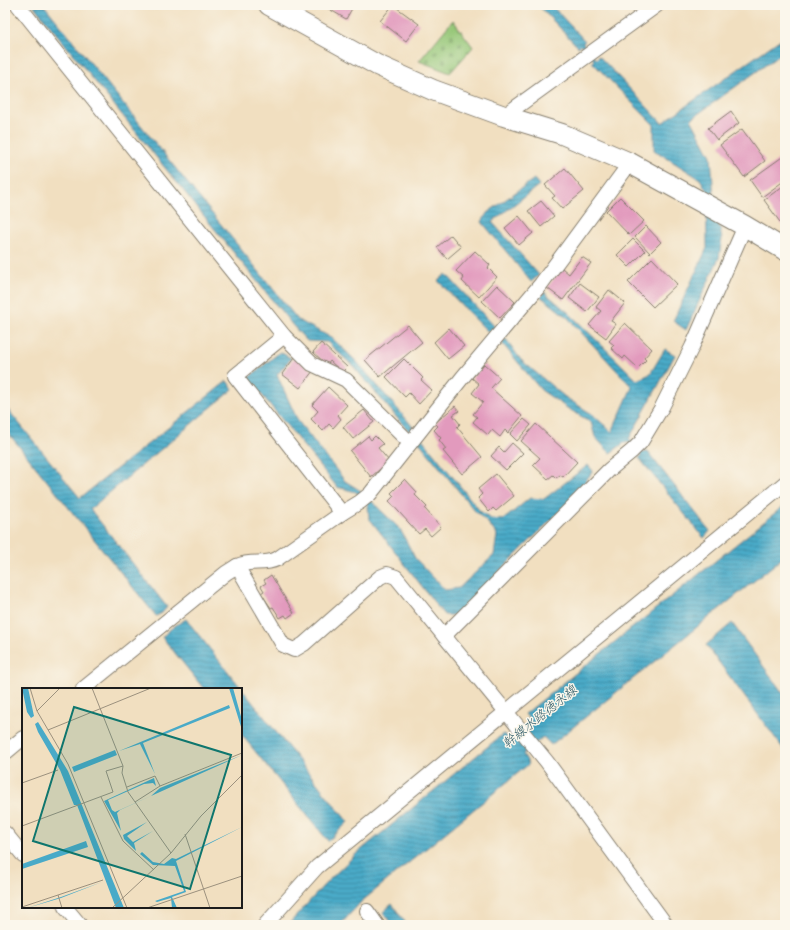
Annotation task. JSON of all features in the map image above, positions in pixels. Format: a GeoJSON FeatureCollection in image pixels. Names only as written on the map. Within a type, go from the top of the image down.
{"type":"FeatureCollection","features":[{"type":"Feature","properties":{"kind":"street"},"geometry":{"type":"LineString","coordinates":[[18,5],[284,336],[312,364],[346,380],[410,443]]}},
{"type":"Feature","properties":{"kind":"street"},"geometry":{"type":"LineString","coordinates":[[269,5],[377,65],[433,90],[504,116],[562,134],[630,163],[722,213],[785,250]]}},
{"type":"Feature","properties":{"kind":"street"},"geometry":{"type":"LineString","coordinates":[[504,116],[657,5]]}},
{"type":"Feature","properties":{"kind":"street"},"geometry":{"type":"LineString","coordinates":[[84,688],[220,578],[237,566],[245,562],[271,562],[277,559],[365,498],[462,378],[541,284],[630,163]]}},
{"type":"Feature","properties":{"kind":"street"},"geometry":{"type":"LineString","coordinates":[[444,636],[609,470],[636,447],[662,407],[692,347],[745,226]]}},
{"type":"Feature","properties":{"kind":"street"},"geometry":{"type":"LineString","coordinates":[[284,336],[235,376],[342,513]]}},
{"type":"Feature","properties":{"kind":"street"},"geometry":{"type":"LineString","coordinates":[[265,925],[317,866],[785,483]]}},
{"type":"Feature","properties":{"kind":"street"},"geometry":{"type":"LineString","coordinates":[[237,566],[283,645],[294,650],[304,644],[380,577],[387,574],[396,577],[537,750],[666,925]]}},
{"type":"Feature","properties":{"kind":"street"},"geometry":{"type":"LineString","coordinates":[[5,753],[22,739]]}},
{"type":"Feature","properties":{"kind":"street"},"geometry":{"type":"LineString","coordinates":[[5,833],[22,854]]}},
{"type":"Feature","properties":{"kind":"street"},"geometry":{"type":"LineString","coordinates":[[66,908],[80,925]]}},
{"type":"Feature","properties":{"kind":"street"},"geometry":{"type":"LineString","coordinates":[[367,911],[377,925]]}},
{"type":"Feature","properties":{"kind":"green space"},"geometry":{"type":"Polygon","coordinates":[[[453,20],[473,47],[450,73],[419,61],[453,20]]]}},
{"type":"Feature","properties":{"kind":"water"},"geometry":{"type":"Polygon","coordinates":[[[33,5],[44,5],[298,320],[332,338],[358,363],[408,421],[480,511],[491,519],[503,520],[530,498],[544,499],[588,465],[593,471],[573,498],[456,615],[444,615],[369,518],[368,505],[356,492],[337,487],[248,378],[280,352],[291,358],[277,375],[298,421],[345,481],[361,491],[400,529],[415,558],[445,590],[459,588],[494,555],[497,535],[488,523],[474,510],[419,442],[353,366],[327,342],[307,341],[294,327],[33,5]]]}},
{"type":"Feature","properties":{"kind":"water"},"geometry":{"type":"Polygon","coordinates":[[[538,5],[551,5],[585,41],[583,43],[596,59],[599,56],[662,123],[785,36],[785,51],[691,119],[711,156],[714,198],[722,239],[719,258],[686,330],[673,321],[707,248],[706,189],[700,179],[654,150],[654,125],[592,62],[594,60],[581,45],[578,47],[538,5]]]}},
{"type":"Feature","properties":{"kind":"water"},"geometry":{"type":"Polygon","coordinates":[[[534,179],[539,185],[492,222],[539,275],[531,282],[482,222],[487,213],[534,179]]]}},
{"type":"Feature","properties":{"kind":"water"},"geometry":{"type":"Polygon","coordinates":[[[446,274],[495,327],[489,333],[438,281],[446,274]]]}},
{"type":"Feature","properties":{"kind":"water"},"geometry":{"type":"Polygon","coordinates":[[[544,292],[569,313],[637,380],[650,374],[665,349],[675,355],[629,439],[644,453],[647,451],[710,531],[704,538],[639,458],[641,455],[627,441],[610,453],[595,437],[591,422],[541,390],[501,342],[506,339],[521,360],[565,397],[592,414],[612,432],[632,387],[567,317],[540,296],[544,292]]]}},
{"type":"Feature","properties":{"kind":"water"},"geometry":{"type":"Polygon","coordinates":[[[227,381],[233,389],[90,509],[167,607],[162,613],[156,616],[5,429],[5,406],[80,498],[227,381]]]}},
{"type":"Feature","properties":{"kind":"water","name":"幹線水路徳永線"},"geometry":{"type":"Polygon","coordinates":[[[785,505],[785,556],[551,745],[543,737],[523,754],[529,764],[361,902],[340,925],[288,925],[325,884],[356,854],[503,734],[511,739],[532,722],[525,714],[785,505]]]}},
{"type":"Feature","properties":{"kind":"water"},"geometry":{"type":"Polygon","coordinates":[[[186,619],[241,688],[203,688],[162,637],[173,627],[186,619]]]}},
{"type":"Feature","properties":{"kind":"water"},"geometry":{"type":"Polygon","coordinates":[[[732,623],[785,696],[785,751],[706,645],[732,623]]]}},
{"type":"Feature","properties":{"kind":"water"},"geometry":{"type":"Polygon","coordinates":[[[242,689],[348,822],[328,841],[242,735],[242,689]]]}},
{"type":"Feature","properties":{"kind":"water"},"geometry":{"type":"Polygon","coordinates":[[[392,904],[407,925],[392,925],[383,912],[392,904]]]}},
{"type":"Feature","properties":{"kind":"building"},"geometry":{"type":"Polygon","coordinates":[[[322,5],[354,5],[346,19],[322,5]]]}},
{"type":"Feature","properties":{"kind":"building"},"geometry":{"type":"Polygon","coordinates":[[[393,5],[419,24],[406,41],[380,21],[393,5]]]}},
{"type":"Feature","properties":{"kind":"building"},"geometry":{"type":"Polygon","coordinates":[[[731,111],[739,123],[717,140],[708,128],[731,111]]]}},
{"type":"Feature","properties":{"kind":"building"},"geometry":{"type":"Polygon","coordinates":[[[742,129],[765,161],[744,177],[720,145],[742,129]]]}},
{"type":"Feature","properties":{"kind":"building"},"geometry":{"type":"Polygon","coordinates":[[[785,155],[785,180],[762,197],[750,180],[785,155]]]}},
{"type":"Feature","properties":{"kind":"building"},"geometry":{"type":"Polygon","coordinates":[[[565,168],[584,191],[562,209],[552,198],[555,196],[545,185],[565,168]]]}},
{"type":"Feature","properties":{"kind":"building"},"geometry":{"type":"Polygon","coordinates":[[[783,186],[785,189],[785,229],[764,200],[783,186]]]}},
{"type":"Feature","properties":{"kind":"building"},"geometry":{"type":"Polygon","coordinates":[[[620,197],[644,221],[629,235],[606,211],[620,197]]]}},
{"type":"Feature","properties":{"kind":"building"},"geometry":{"type":"Polygon","coordinates":[[[541,201],[554,216],[541,227],[528,211],[541,201]]]}},
{"type":"Feature","properties":{"kind":"building"},"geometry":{"type":"Polygon","coordinates":[[[519,216],[533,233],[519,245],[505,228],[519,216]]]}},
{"type":"Feature","properties":{"kind":"building"},"geometry":{"type":"Polygon","coordinates":[[[646,226],[661,242],[650,253],[635,237],[646,226]]]}},
{"type":"Feature","properties":{"kind":"building"},"geometry":{"type":"Polygon","coordinates":[[[451,235],[461,247],[447,259],[437,247],[451,235]]]}},
{"type":"Feature","properties":{"kind":"building"},"geometry":{"type":"Polygon","coordinates":[[[633,239],[645,251],[629,267],[617,255],[633,239]]]}},
{"type":"Feature","properties":{"kind":"building"},"geometry":{"type":"Polygon","coordinates":[[[475,251],[490,265],[488,268],[497,277],[479,297],[462,281],[464,278],[456,271],[475,251]]]}},
{"type":"Feature","properties":{"kind":"building"},"geometry":{"type":"Polygon","coordinates":[[[582,257],[591,263],[563,300],[547,288],[562,268],[569,274],[582,257]]]}},
{"type":"Feature","properties":{"kind":"building"},"geometry":{"type":"Polygon","coordinates":[[[652,258],[677,284],[653,307],[628,282],[652,258]]]}},
{"type":"Feature","properties":{"kind":"building"},"geometry":{"type":"Polygon","coordinates":[[[580,283],[599,297],[587,312],[569,298],[580,283]]]}},
{"type":"Feature","properties":{"kind":"building"},"geometry":{"type":"Polygon","coordinates":[[[497,285],[515,302],[500,318],[482,301],[497,285]]]}},
{"type":"Feature","properties":{"kind":"building"},"geometry":{"type":"Polygon","coordinates":[[[609,290],[625,303],[611,321],[616,324],[606,338],[589,325],[601,311],[596,307],[609,290]]]}},
{"type":"Feature","properties":{"kind":"building"},"geometry":{"type":"Polygon","coordinates":[[[625,323],[652,349],[644,358],[646,360],[638,368],[625,356],[623,359],[611,348],[614,345],[609,341],[625,323]]]}},
{"type":"Feature","properties":{"kind":"building"},"geometry":{"type":"Polygon","coordinates":[[[408,325],[422,342],[380,377],[365,360],[408,325]]]}},
{"type":"Feature","properties":{"kind":"building"},"geometry":{"type":"Polygon","coordinates":[[[449,328],[464,346],[448,359],[434,342],[449,328]]]}},
{"type":"Feature","properties":{"kind":"building"},"geometry":{"type":"Polygon","coordinates":[[[321,343],[347,367],[342,372],[330,361],[327,365],[313,352],[321,343]]]}},
{"type":"Feature","properties":{"kind":"building"},"geometry":{"type":"Polygon","coordinates":[[[295,357],[313,371],[300,388],[282,374],[295,357]]]}},
{"type":"Feature","properties":{"kind":"building"},"geometry":{"type":"Polygon","coordinates":[[[404,359],[423,378],[421,380],[432,390],[419,404],[409,393],[405,397],[386,377],[404,359]]]}},
{"type":"Feature","properties":{"kind":"building"},"geometry":{"type":"Polygon","coordinates":[[[484,364],[500,378],[491,388],[522,416],[508,433],[505,430],[500,437],[492,430],[488,435],[473,422],[477,417],[473,414],[483,402],[472,393],[479,384],[472,378],[484,364]]]}},
{"type":"Feature","properties":{"kind":"building"},"geometry":{"type":"Polygon","coordinates":[[[328,387],[347,405],[338,415],[341,419],[333,428],[329,424],[323,431],[311,419],[318,411],[312,405],[328,387]]]}},
{"type":"Feature","properties":{"kind":"building"},"geometry":{"type":"Polygon","coordinates":[[[455,406],[459,411],[453,415],[460,424],[457,427],[482,457],[462,474],[443,451],[446,449],[439,440],[441,438],[434,430],[438,426],[435,423],[455,406]]]}},
{"type":"Feature","properties":{"kind":"building"},"geometry":{"type":"Polygon","coordinates":[[[364,410],[374,422],[353,439],[343,427],[364,410]]]}},
{"type":"Feature","properties":{"kind":"building"},"geometry":{"type":"Polygon","coordinates":[[[524,419],[531,425],[517,441],[510,434],[524,419]]]}},
{"type":"Feature","properties":{"kind":"building"},"geometry":{"type":"Polygon","coordinates":[[[536,424],[577,462],[563,477],[560,475],[556,478],[553,475],[548,479],[533,465],[540,458],[521,441],[536,424]]]}},
{"type":"Feature","properties":{"kind":"building"},"geometry":{"type":"Polygon","coordinates":[[[368,436],[371,440],[375,436],[383,444],[378,448],[389,461],[371,477],[350,451],[368,436]]]}},
{"type":"Feature","properties":{"kind":"building"},"geometry":{"type":"Polygon","coordinates":[[[512,443],[523,453],[506,470],[491,456],[499,447],[504,452],[512,443]]]}},
{"type":"Feature","properties":{"kind":"building"},"geometry":{"type":"Polygon","coordinates":[[[496,474],[514,496],[496,511],[493,508],[489,512],[478,498],[482,494],[478,489],[496,474]]]}},
{"type":"Feature","properties":{"kind":"building"},"geometry":{"type":"Polygon","coordinates":[[[405,479],[417,492],[415,495],[427,507],[425,509],[441,527],[431,536],[425,529],[419,534],[389,501],[394,496],[391,493],[405,479]]]}},
{"type":"Feature","properties":{"kind":"building"},"geometry":{"type":"Polygon","coordinates":[[[271,575],[294,613],[287,618],[285,615],[280,618],[261,593],[264,591],[261,586],[266,583],[264,580],[271,575]]]}}]}
